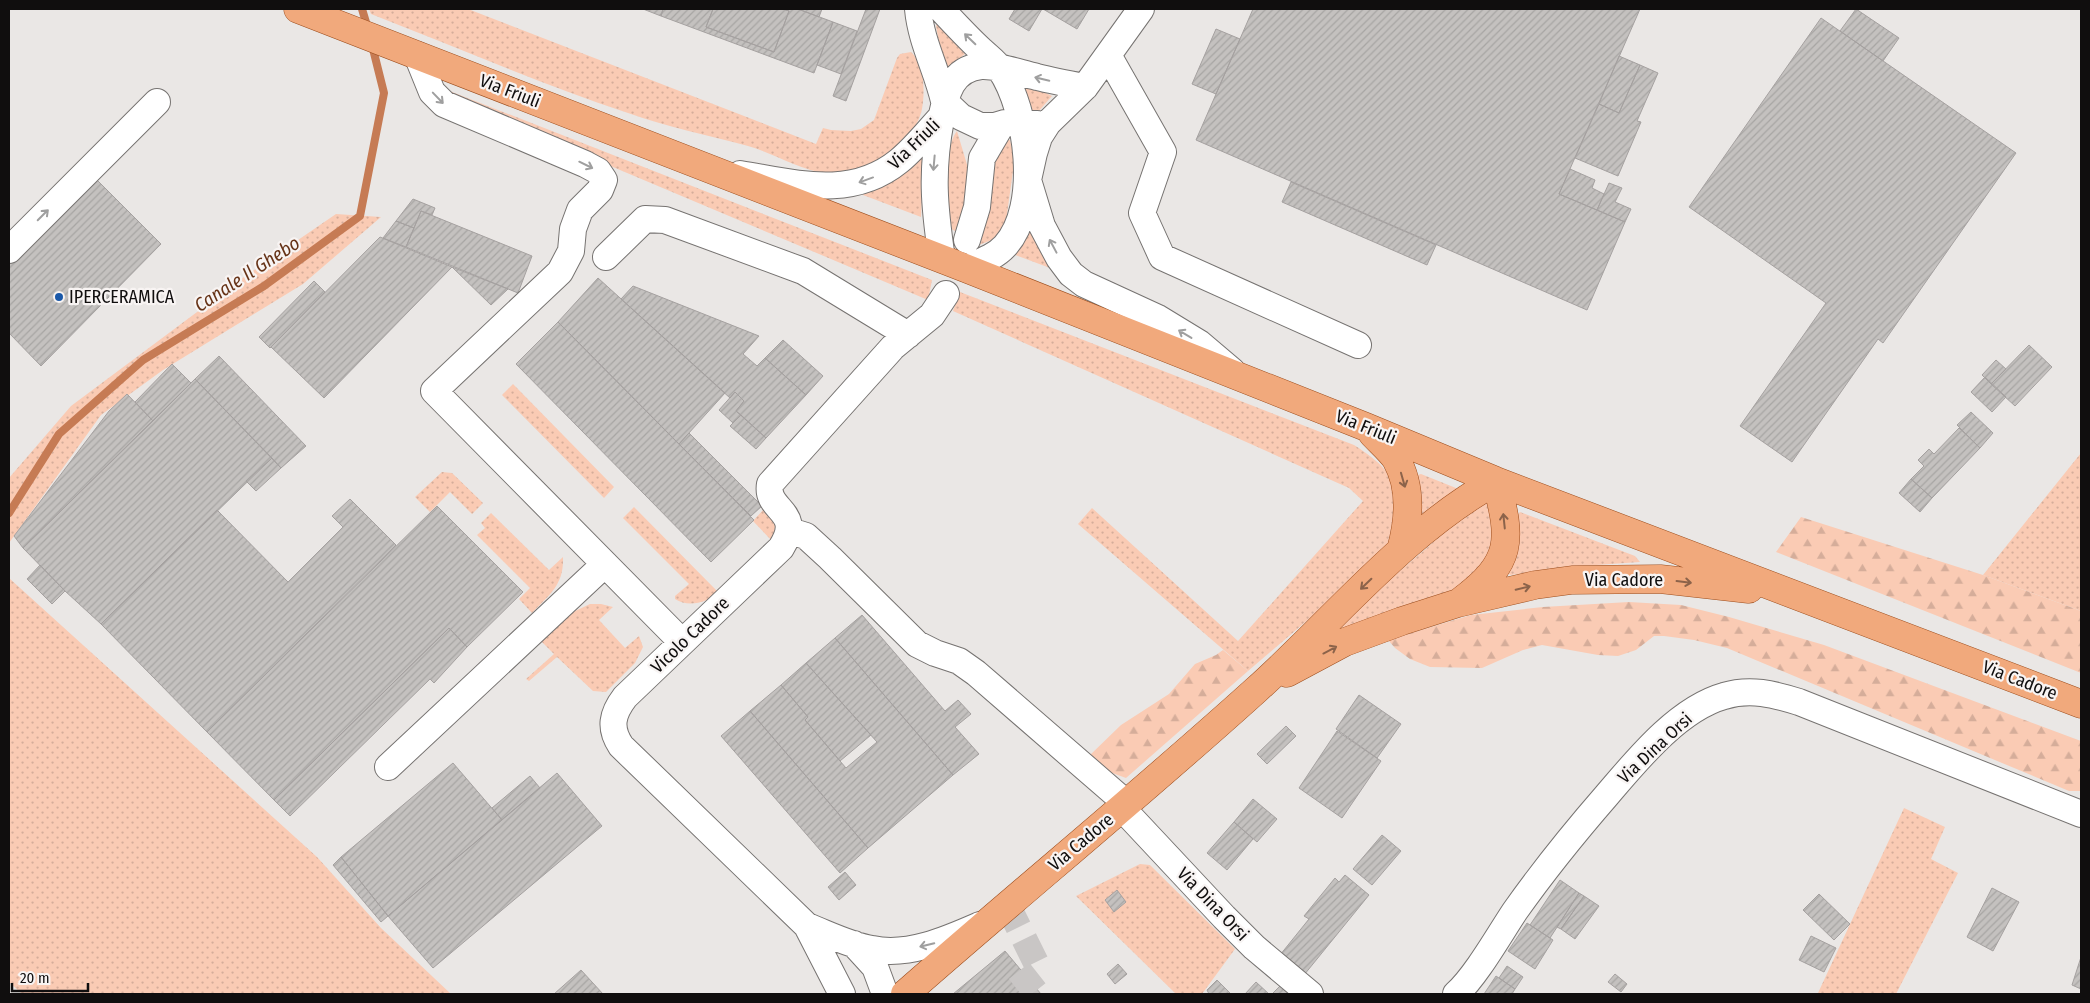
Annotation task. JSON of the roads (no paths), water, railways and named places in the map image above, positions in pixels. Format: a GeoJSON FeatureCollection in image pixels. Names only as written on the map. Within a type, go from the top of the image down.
{"type":"FeatureCollection","features":[{"type":"Feature","properties":{"kind":"main road","name":"Via Friuli"},"geometry":{"type":"LineString","coordinates":[[298,9],[953,263],[1237,375],[1496,481]]}},
{"type":"Feature","properties":{"kind":"main road"},"geometry":{"type":"LineString","coordinates":[[1366,427],[1396,459],[1404,482],[1408,508],[1406,532],[1401,550]]}},
{"type":"Feature","properties":{"kind":"main road","name":"Via Cadore"},"geometry":{"type":"LineString","coordinates":[[1458,603],[1484,584],[1497,567],[1506,549],[1503,509],[1496,481]]}},
{"type":"Feature","properties":{"kind":"main road","name":"Via Cadore"},"geometry":{"type":"LineString","coordinates":[[904,994],[1257,689],[1401,550],[1467,497],[1496,481],[2081,704]]}},
{"type":"Feature","properties":{"kind":"main road","name":"Via Cadore"},"geometry":{"type":"LineString","coordinates":[[1257,689],[1345,642],[1458,603],[1535,585],[1572,580],[1660,579],[1790,594]]}},
{"type":"Feature","properties":{"kind":"street","name":"Via Friuli"},"geometry":{"type":"LineString","coordinates":[[918,9],[924,41],[949,111],[933,176],[936,222],[953,263],[991,258],[1005,246],[1016,229],[1025,207],[1028,180],[1026,152],[1011,124],[1014,98],[1000,68],[941,9]]}},
{"type":"Feature","properties":{"kind":"street"},"geometry":{"type":"LineString","coordinates":[[949,111],[980,126],[1039,124],[1060,110],[1086,87],[1141,9]]}},
{"type":"Feature","properties":{"kind":"street"},"geometry":{"type":"LineString","coordinates":[[417,55],[432,92],[444,104],[585,164],[602,175],[604,184],[580,210],[575,220],[571,251],[560,272],[434,392],[682,642]]}},
{"type":"Feature","properties":{"kind":"street"},"geometry":{"type":"LineString","coordinates":[[1108,55],[1163,152],[1142,213],[1162,257],[1358,345]]}},
{"type":"Feature","properties":{"kind":"street"},"geometry":{"type":"LineString","coordinates":[[980,175],[974,151],[949,111],[956,77],[966,70],[981,66],[1000,68],[1086,87]]}},
{"type":"Feature","properties":{"kind":"street"},"geometry":{"type":"LineString","coordinates":[[9,250],[157,102]]}},
{"type":"Feature","properties":{"kind":"street"},"geometry":{"type":"LineString","coordinates":[[1028,180],[1039,137],[1060,110]]}},
{"type":"Feature","properties":{"kind":"street","name":"Via Friuli"},"geometry":{"type":"LineString","coordinates":[[716,170],[822,186],[861,183],[875,177],[901,160],[949,111]]}},
{"type":"Feature","properties":{"kind":"street"},"geometry":{"type":"LineString","coordinates":[[967,240],[977,207],[982,158],[1011,124]]}},
{"type":"Feature","properties":{"kind":"street","name":"Via Friuli"},"geometry":{"type":"LineString","coordinates":[[1028,180],[1042,226],[1058,258],[1071,274],[1084,284],[1158,318],[1199,343],[1237,375]]}},
{"type":"Feature","properties":{"kind":"street"},"geometry":{"type":"LineString","coordinates":[[606,257],[645,219],[665,220],[803,271],[908,335]]}},
{"type":"Feature","properties":{"kind":"street"},"geometry":{"type":"LineString","coordinates":[[790,530],[788,520],[772,499],[769,491],[770,484],[886,355],[932,315],[946,294]]}},
{"type":"Feature","properties":{"kind":"street","name":"Vicolo Cadore"},"geometry":{"type":"LineString","coordinates":[[790,530],[781,548],[625,697],[618,707],[613,727],[615,736],[621,746],[807,926],[824,958],[837,990]]}},
{"type":"Feature","properties":{"kind":"street","name":"Via Dina Orsi"},"geometry":{"type":"LineString","coordinates":[[790,530],[806,536],[917,644],[935,653],[959,661],[976,673],[1123,805],[1224,917],[1254,946],[1310,994]]}},
{"type":"Feature","properties":{"kind":"street"},"geometry":{"type":"LineString","coordinates":[[388,767],[605,564]]}},
{"type":"Feature","properties":{"kind":"street","name":"Via Dina Orsi"},"geometry":{"type":"LineString","coordinates":[[1456,994],[1473,974],[1546,866],[1632,766],[1688,714],[1723,696],[1738,693],[1768,693],[1799,702],[2081,814]]}},
{"type":"Feature","properties":{"kind":"street","name":"Vicolo Cadore"},"geometry":{"type":"LineString","coordinates":[[807,926],[873,950],[913,948],[956,936],[988,921]]}},
{"type":"Feature","properties":{"kind":"street","name":"Vicolo Cadore"},"geometry":{"type":"LineString","coordinates":[[854,944],[874,967],[885,994]]}},
{"type":"Feature","properties":{"kind":"waterway","name":"Canale Il Ghebo"},"geometry":{"type":"LineString","coordinates":[[362,9],[368,29]]}},
{"type":"Feature","properties":{"kind":"waterway","name":"Canale Il Ghebo"},"geometry":{"type":"LineString","coordinates":[[9,513],[59,434],[143,360],[264,286],[360,216],[384,93],[372,45]]}},
{"type":"Feature","properties":{"kind":"tunnel"},"geometry":{"type":"LineString","coordinates":[[1007,904],[1040,971],[1011,994]]}},
{"type":"Feature","properties":{"kind":"place","name":"IPERCERAMICA"},"geometry":{"type":"Point","coordinates":[59,297]}}]}
